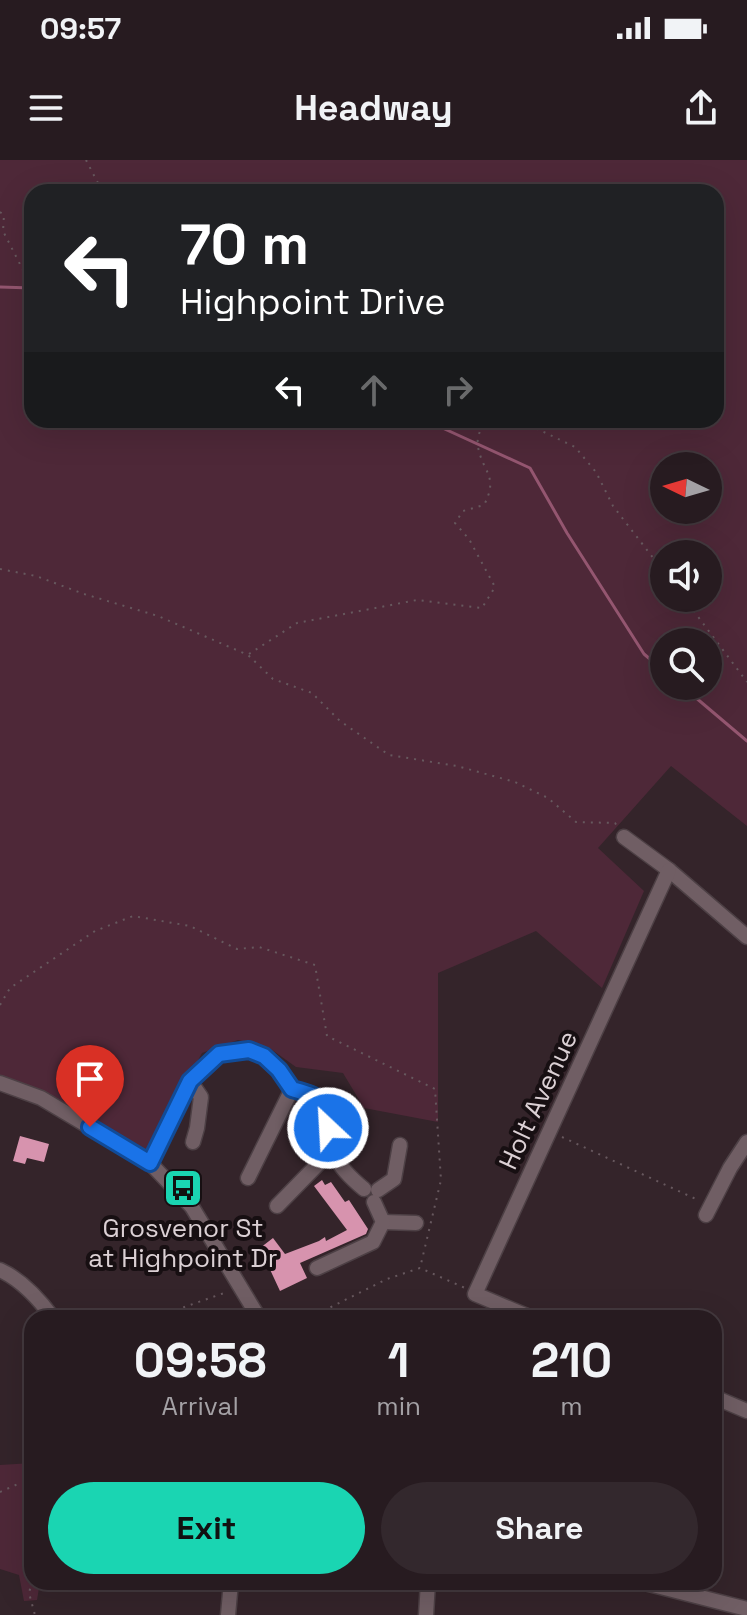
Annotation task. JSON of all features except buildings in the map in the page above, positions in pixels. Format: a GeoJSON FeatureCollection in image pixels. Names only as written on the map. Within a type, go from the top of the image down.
{"type":"FeatureCollection","features":[{"type":"Feature","properties":{"kind":"street"},"geometry":{"type":"LineString","coordinates":[[624,837],[669,870],[747,937]]}},
{"type":"Feature","properties":{"kind":"street","name":"Holt Avenue"},"geometry":{"type":"LineString","coordinates":[[475,1294],[669,870]]}},
{"type":"Feature","properties":{"kind":"street"},"geometry":{"type":"LineString","coordinates":[[150,1163],[190,1081],[219,1054],[249,1050],[264,1056],[292,1089],[316,1096],[326,1108],[336,1156],[348,1175],[372,1194],[383,1222],[373,1242],[317,1268]]}},
{"type":"Feature","properties":{"kind":"street"},"geometry":{"type":"LineString","coordinates":[[190,1081],[201,1097],[193,1142]]}},
{"type":"Feature","properties":{"kind":"street"},"geometry":{"type":"LineString","coordinates":[[0,1083],[41,1098],[150,1163],[192,1207],[254,1310]]}},
{"type":"Feature","properties":{"kind":"street"},"geometry":{"type":"LineString","coordinates":[[248,1178],[292,1089]]}},
{"type":"Feature","properties":{"kind":"street"},"geometry":{"type":"LineString","coordinates":[[706,1215],[747,1142]]}},
{"type":"Feature","properties":{"kind":"street"},"geometry":{"type":"LineString","coordinates":[[372,1194],[394,1179],[400,1145]]}},
{"type":"Feature","properties":{"kind":"street"},"geometry":{"type":"LineString","coordinates":[[277,1206],[320,1162],[336,1156]]}},
{"type":"Feature","properties":{"kind":"street"},"geometry":{"type":"LineString","coordinates":[[383,1222],[416,1223]]}},
{"type":"Feature","properties":{"kind":"street"},"geometry":{"type":"LineString","coordinates":[[0,1270],[15,1277],[47,1310]]}},
{"type":"Feature","properties":{"kind":"street"},"geometry":{"type":"LineString","coordinates":[[475,1294],[513,1310]]}},
{"type":"Feature","properties":{"kind":"street"},"geometry":{"type":"LineString","coordinates":[[722,1400],[747,1411]]}},
{"type":"Feature","properties":{"kind":"street"},"geometry":{"type":"LineString","coordinates":[[228,1615],[230,1590]]}},
{"type":"Feature","properties":{"kind":"street"},"geometry":{"type":"LineString","coordinates":[[426,1615],[428,1590]]}},
{"type":"Feature","properties":{"kind":"street"},"geometry":{"type":"LineString","coordinates":[[672,1590],[747,1609]]}},
{"type":"Feature","properties":{"kind":"path"},"geometry":{"type":"LineString","coordinates":[[86,160],[98,184]]}},
{"type":"Feature","properties":{"kind":"path"},"geometry":{"type":"LineString","coordinates":[[0,212],[4,215],[3,231],[24,272]]}},
{"type":"Feature","properties":{"kind":"path"},"geometry":{"type":"LineString","coordinates":[[248,655],[297,623],[417,600],[482,608],[495,587],[469,539],[455,523],[463,511],[484,505],[489,495],[491,478],[477,445],[481,428]]}},
{"type":"Feature","properties":{"kind":"path"},"geometry":{"type":"LineString","coordinates":[[535,428],[575,447],[596,472],[613,506],[650,554]]}},
{"type":"Feature","properties":{"kind":"path"},"geometry":{"type":"LineString","coordinates":[[0,569],[36,576],[158,616],[248,655],[273,679],[312,693],[340,721],[389,755],[457,766],[515,782],[548,798],[576,822],[615,823],[624,837]]}},
{"type":"Feature","properties":{"kind":"path"},"geometry":{"type":"LineString","coordinates":[[694,612],[747,682]]}},
{"type":"Feature","properties":{"kind":"path"},"geometry":{"type":"LineString","coordinates":[[0,1005],[10,988],[95,931],[133,916],[190,926],[237,949],[259,947],[315,965],[327,1036],[435,1089],[441,1180],[420,1268]]}},
{"type":"Feature","properties":{"kind":"path"},"geometry":{"type":"LineString","coordinates":[[550,1132],[699,1200]]}},
{"type":"Feature","properties":{"kind":"path"},"geometry":{"type":"LineString","coordinates":[[325,1310],[387,1279],[420,1268],[475,1294]]}},
{"type":"Feature","properties":{"kind":"path"},"geometry":{"type":"LineString","coordinates":[[176,1310],[241,1287]]}},
{"type":"Feature","properties":{"kind":"path"},"geometry":{"type":"LineString","coordinates":[[0,1492],[24,1484]]}},
{"type":"Feature","properties":{"kind":"path"},"geometry":{"type":"LineString","coordinates":[[30,1590],[35,1615]]}},
{"type":"Feature","properties":{"kind":"shaded area"},"geometry":{"type":"Polygon","coordinates":[[[0,160],[747,160],[747,826],[671,766],[598,848],[644,891],[602,988],[536,931],[438,973],[438,1122],[364,1108],[343,1073],[296,1067],[268,1047],[238,1040],[202,1053],[147,1153],[0,1077],[0,160]]]}},
{"type":"Feature","properties":{"kind":"shaded area"},"geometry":{"type":"Polygon","coordinates":[[[24,1464],[24,1590],[39,1590],[37,1600],[24,1601],[19,1575],[0,1569],[0,1465],[24,1464]]]}},
{"type":"Feature","properties":{"kind":"waterway"},"geometry":{"type":"LineString","coordinates":[[0,287],[24,288]]}},
{"type":"Feature","properties":{"kind":"waterway"},"geometry":{"type":"LineString","coordinates":[[442,428],[530,468],[567,533],[650,659]]}},
{"type":"Feature","properties":{"kind":"waterway"},"geometry":{"type":"LineString","coordinates":[[699,700],[747,741]]}},
{"type":"Feature","properties":{"kind":"place","name":"Grosvenor St at Highpoint Dr"},"geometry":{"type":"Point","coordinates":[183,1188]}},
{"type":"Feature","properties":{"kind":"route"},"geometry":{"type":"LineString","coordinates":[[90,1127],[150,1163],[190,1081],[219,1054],[249,1050],[264,1056],[292,1089],[316,1096],[326,1108],[328,1128]]}}]}
